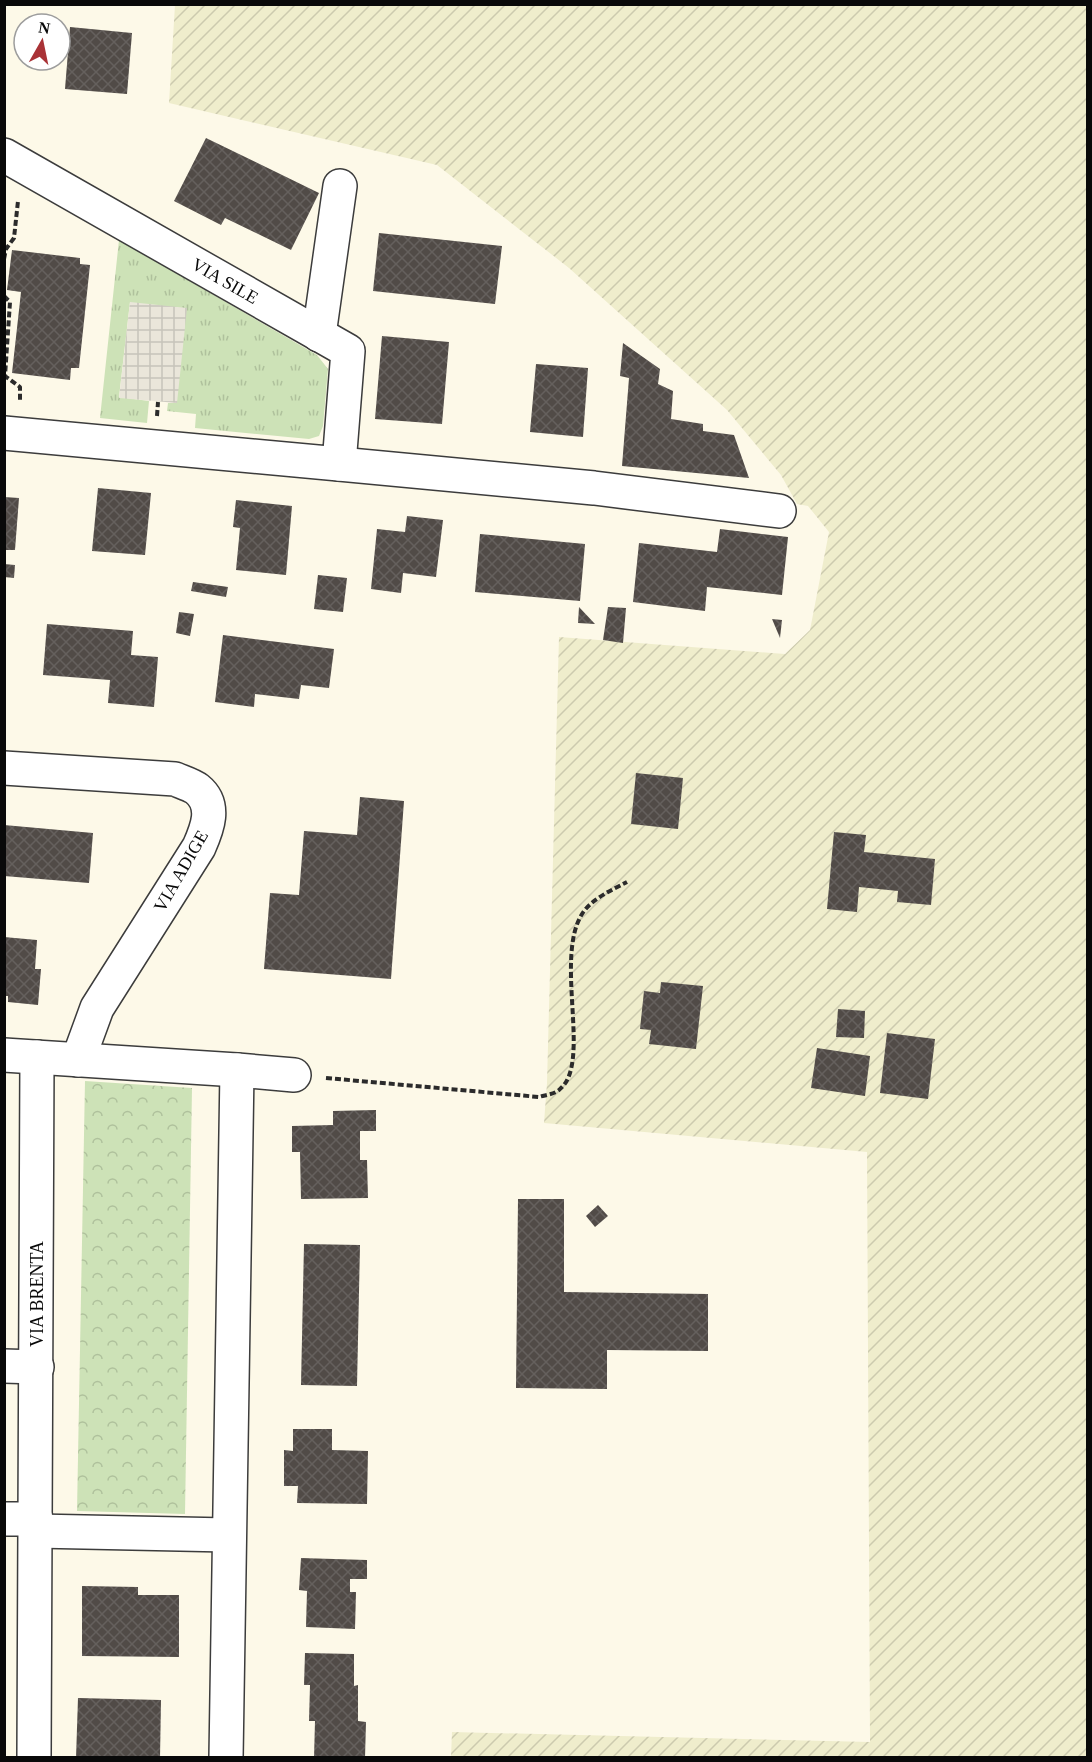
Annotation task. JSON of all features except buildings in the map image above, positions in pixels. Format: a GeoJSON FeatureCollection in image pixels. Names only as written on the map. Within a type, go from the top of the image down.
{"type":"FeatureCollection","features":[{"type":"Feature","properties":{"kind":"street","name":"VIA SILE"},"geometry":{"type":"LineString","coordinates":[[4,155],[348,351],[339,464]]}},
{"type":"Feature","properties":{"kind":"street"},"geometry":{"type":"LineString","coordinates":[[319,335],[340,186]]}},
{"type":"Feature","properties":{"kind":"street"},"geometry":{"type":"LineString","coordinates":[[12,421],[339,464],[594,488],[780,512]]}},
{"type":"Feature","properties":{"kind":"street","name":"VIA ADIGE"},"geometry":{"type":"LineString","coordinates":[[4,768],[175,779],[198,789],[208,805],[209,825],[199,847],[97,1008],[78,1060]]}},
{"type":"Feature","properties":{"kind":"street"},"geometry":{"type":"LineString","coordinates":[[4,1055],[294,1075]]}},
{"type":"Feature","properties":{"kind":"street","name":"VIA BRENTA"},"geometry":{"type":"LineString","coordinates":[[34,1758],[26,1523],[37,1367],[37,1057]]}},
{"type":"Feature","properties":{"kind":"street"},"geometry":{"type":"LineString","coordinates":[[226,1758],[237,1070]]}},
{"type":"Feature","properties":{"kind":"street"},"geometry":{"type":"LineString","coordinates":[[4,1366],[37,1367]]}},
{"type":"Feature","properties":{"kind":"street"},"geometry":{"type":"LineString","coordinates":[[26,1523],[228,1535]]}},
{"type":"Feature","properties":{"kind":"path"},"geometry":{"type":"LineString","coordinates":[[4,259],[6,249],[14,238],[19,194]]}},
{"type":"Feature","properties":{"kind":"path"},"geometry":{"type":"LineString","coordinates":[[4,296],[10,302],[5,376],[20,387],[12,421]]}},
{"type":"Feature","properties":{"kind":"path"},"geometry":{"type":"LineString","coordinates":[[294,1075],[538,1097],[560,1090],[570,1076],[574,1044],[570,958],[574,930],[583,912],[599,897],[627,882]]}},
{"type":"Feature","properties":{"kind":"shaded area"},"geometry":{"type":"Polygon","coordinates":[[[175,5],[1087,5],[1087,1757],[451,1757],[452,1732],[870,1742],[867,1152],[544,1123],[559,637],[785,654],[810,630],[829,532],[808,506],[797,504],[781,475],[727,410],[569,268],[437,165],[169,103],[175,5]]]}},
{"type":"Feature","properties":{"kind":"shaded area"},"geometry":{"type":"Polygon","coordinates":[[[130,302],[187,308],[177,403],[119,398],[130,302]]]}},
{"type":"Feature","properties":{"kind":"green space"},"geometry":{"type":"Polygon","coordinates":[[[119,240],[317,355],[328,369],[323,426],[319,436],[309,439],[195,428],[196,414],[167,411],[168,403],[177,403],[130,302],[119,397],[149,401],[147,423],[100,418],[119,240]]]}},
{"type":"Feature","properties":{"kind":"green space"},"geometry":{"type":"Polygon","coordinates":[[[85,1081],[192,1088],[185,1514],[77,1511],[85,1081]]]}}]}
